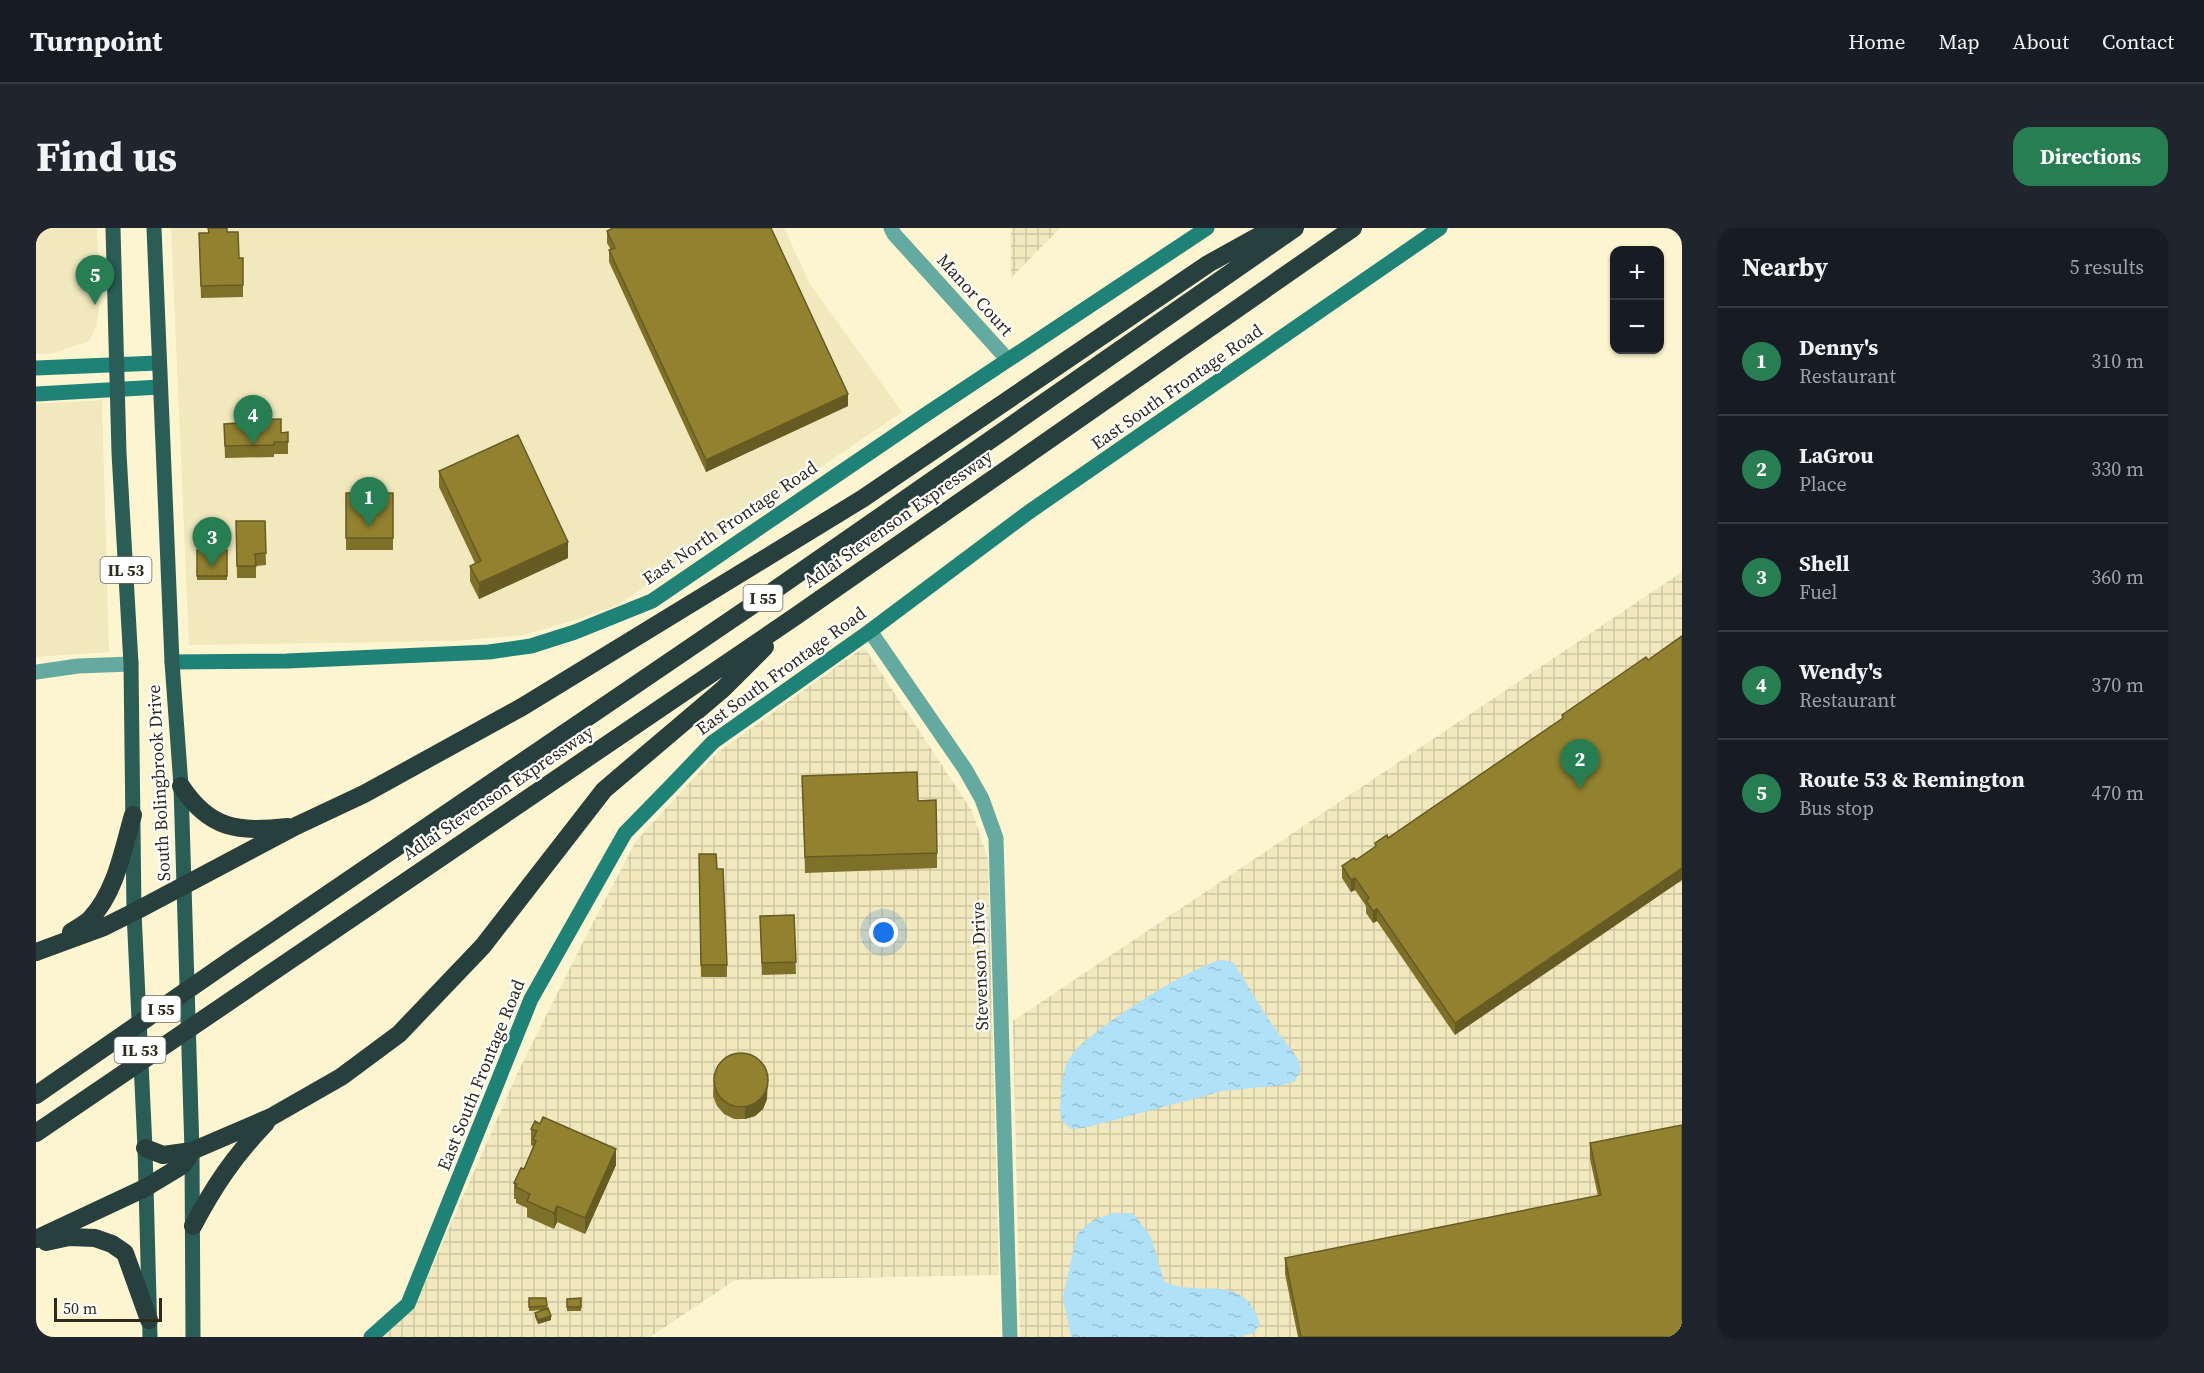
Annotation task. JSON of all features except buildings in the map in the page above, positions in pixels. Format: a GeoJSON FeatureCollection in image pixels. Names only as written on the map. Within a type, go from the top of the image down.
{"type":"FeatureCollection","features":[{"type":"Feature","properties":{"kind":"highway"},"geometry":{"type":"LineString","coordinates":[[41,950],[105,927],[296,826],[364,794],[522,707],[852,505],[1208,264],[1273,228]]}},
{"type":"Feature","properties":{"kind":"highway","name":"Adlai Stevenson Expressway"},"geometry":{"type":"LineString","coordinates":[[36,1095],[776,589],[1295,228]]}},
{"type":"Feature","properties":{"kind":"highway","name":"Adlai Stevenson Expressway"},"geometry":{"type":"LineString","coordinates":[[36,1133],[796,616],[1353,228]]}},
{"type":"Feature","properties":{"kind":"highway"},"geometry":{"type":"LineString","coordinates":[[145,1148],[163,1155],[192,1151],[272,1117],[341,1077],[399,1034],[483,946],[604,790],[723,689],[796,616]]}},
{"type":"Feature","properties":{"kind":"highway"},"geometry":{"type":"LineString","coordinates":[[181,786],[193,803],[224,826],[265,829],[296,826]]}},
{"type":"Feature","properties":{"kind":"highway"},"geometry":{"type":"LineString","coordinates":[[41,950],[90,919],[104,900],[114,878],[133,815]]}},
{"type":"Feature","properties":{"kind":"highway"},"geometry":{"type":"LineString","coordinates":[[193,1226],[214,1187],[235,1157],[272,1117]]}},
{"type":"Feature","properties":{"kind":"highway"},"geometry":{"type":"LineString","coordinates":[[36,1239],[146,1188],[183,1165],[192,1151]]}},
{"type":"Feature","properties":{"kind":"highway"},"geometry":{"type":"LineString","coordinates":[[36,1245],[69,1237],[95,1238],[112,1244],[125,1253],[149,1328]]}},
{"type":"Feature","properties":{"kind":"main road","name":"South Bolingbrook Drive"},"geometry":{"type":"LineString","coordinates":[[113,228],[117,390],[131,664],[134,912],[145,1148],[149,1328]]}},
{"type":"Feature","properties":{"kind":"main road","name":"South Bolingbrook Drive"},"geometry":{"type":"LineString","coordinates":[[154,228],[172,662],[181,786],[192,1151],[193,1337]]}},
{"type":"Feature","properties":{"kind":"street","name":"Manor Court"},"geometry":{"type":"LineString","coordinates":[[891,228],[1008,360]]}},
{"type":"Feature","properties":{"kind":"street","name":"East North Frontage Road"},"geometry":{"type":"LineString","coordinates":[[172,662],[298,660],[489,652],[531,646],[575,632],[652,601],[1206,228]]}},
{"type":"Feature","properties":{"kind":"street","name":"East South Frontage Road"},"geometry":{"type":"LineString","coordinates":[[371,1337],[408,1304],[528,1004],[625,833],[713,742],[870,631],[1029,512],[1440,228]]}},
{"type":"Feature","properties":{"kind":"street"},"geometry":{"type":"LineString","coordinates":[[36,368],[159,363]]}},
{"type":"Feature","properties":{"kind":"street"},"geometry":{"type":"LineString","coordinates":[[36,394],[160,387]]}},
{"type":"Feature","properties":{"kind":"street","name":"Stevenson Drive"},"geometry":{"type":"LineString","coordinates":[[870,631],[964,769],[982,799],[996,838],[1010,1337]]}},
{"type":"Feature","properties":{"kind":"street"},"geometry":{"type":"LineString","coordinates":[[36,672],[78,666],[131,664]]}},
{"type":"Feature","properties":{"kind":"shaded area"},"geometry":{"type":"Polygon","coordinates":[[[36,228],[97,228],[99,309],[96,327],[89,341],[53,353],[36,354],[36,228]]]}},
{"type":"Feature","properties":{"kind":"shaded area"},"geometry":{"type":"Polygon","coordinates":[[[171,228],[784,228],[810,284],[902,412],[618,605],[578,619],[524,635],[453,641],[189,645],[171,228]]]}},
{"type":"Feature","properties":{"kind":"shaded area"},"geometry":{"type":"Polygon","coordinates":[[[1011,228],[1060,228],[1011,278],[1011,228]]]}},
{"type":"Feature","properties":{"kind":"shaded area"},"geometry":{"type":"Polygon","coordinates":[[[102,400],[109,652],[36,657],[36,404],[102,400]]]}},
{"type":"Feature","properties":{"kind":"shaded area"},"geometry":{"type":"Polygon","coordinates":[[[1682,572],[1682,1337],[1020,1337],[1013,1021],[1682,572]]]}},
{"type":"Feature","properties":{"kind":"shaded area"},"geometry":{"type":"Polygon","coordinates":[[[864,647],[972,811],[988,859],[999,1275],[735,1280],[650,1337],[382,1337],[413,1310],[517,1074],[636,841],[717,753],[864,647]]]}},
{"type":"Feature","properties":{"kind":"water"},"geometry":{"type":"Polygon","coordinates":[[[1221,960],[1233,962],[1269,1020],[1298,1059],[1301,1070],[1295,1081],[1283,1085],[1223,1091],[1084,1128],[1071,1129],[1067,1126],[1061,1115],[1060,1102],[1064,1074],[1073,1053],[1121,1014],[1165,986],[1221,960]]]}},
{"type":"Feature","properties":{"kind":"water"},"geometry":{"type":"Polygon","coordinates":[[[1114,1213],[1133,1213],[1151,1237],[1164,1281],[1177,1286],[1231,1291],[1243,1297],[1252,1307],[1260,1324],[1254,1333],[1237,1337],[1071,1337],[1063,1297],[1077,1234],[1093,1220],[1114,1213]]]}},
{"type":"Feature","properties":{"kind":"place","name":"Route 53 & Remington"},"geometry":{"type":"Point","coordinates":[95,305]}},
{"type":"Feature","properties":{"kind":"place","name":"Wendy's"},"geometry":{"type":"Point","coordinates":[253,445]}},
{"type":"Feature","properties":{"kind":"place","name":"Denny's"},"geometry":{"type":"Point","coordinates":[369,527]}},
{"type":"Feature","properties":{"kind":"place","name":"Shell"},"geometry":{"type":"Point","coordinates":[212,567]}},
{"type":"Feature","properties":{"kind":"place","name":"LaGrou"},"geometry":{"type":"Point","coordinates":[1580,789]}}]}
